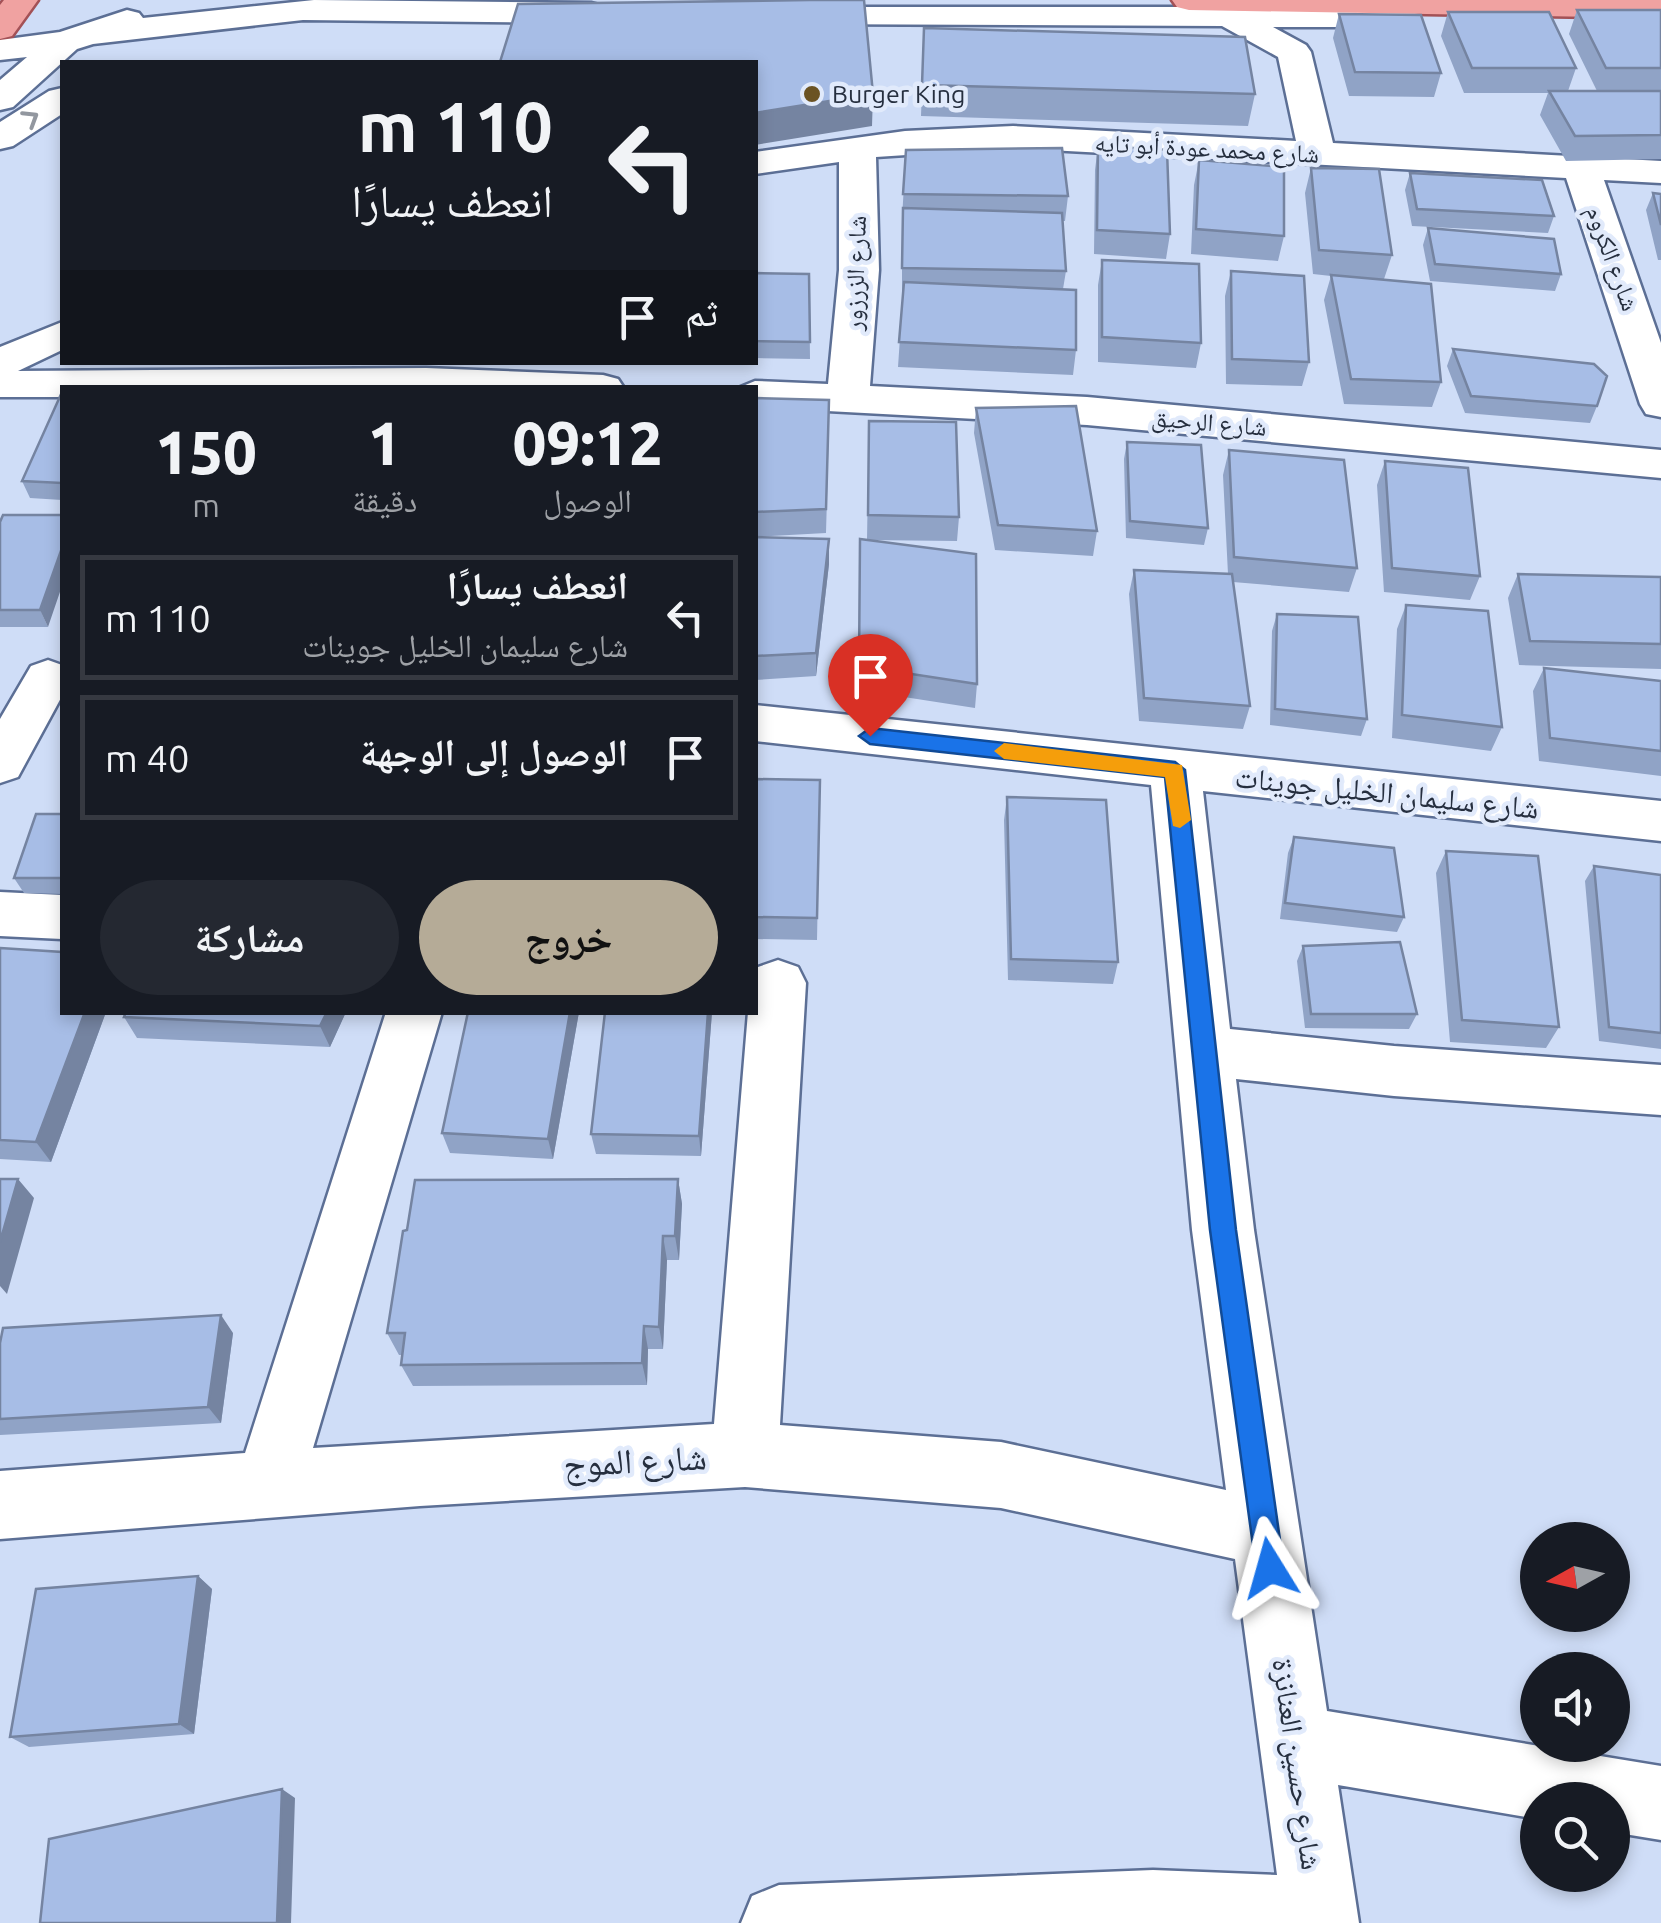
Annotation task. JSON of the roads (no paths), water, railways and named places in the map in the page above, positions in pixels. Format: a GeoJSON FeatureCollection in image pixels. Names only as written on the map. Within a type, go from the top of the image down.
{"type":"FeatureCollection","features":[{"type":"Feature","properties":{"kind":"main road"},"geometry":{"type":"LineString","coordinates":[[0,28],[22,0]]}},
{"type":"Feature","properties":{"kind":"main road"},"geometry":{"type":"LineString","coordinates":[[1188,0],[1661,8]]}},
{"type":"Feature","properties":{"kind":"street"},"geometry":{"type":"LineString","coordinates":[[0,99],[80,38],[149,10],[162,0]]}},
{"type":"Feature","properties":{"kind":"street"},"geometry":{"type":"LineString","coordinates":[[758,14],[1354,17],[1417,4]]}},
{"type":"Feature","properties":{"kind":"street"},"geometry":{"type":"LineString","coordinates":[[0,50],[292,5],[389,12],[620,13]]}},
{"type":"Feature","properties":{"kind":"street"},"geometry":{"type":"LineString","coordinates":[[150,60],[228,39],[389,12]]}},
{"type":"Feature","properties":{"kind":"street"},"geometry":{"type":"LineString","coordinates":[[1229,16],[1294,52],[1314,138],[1441,126]]}},
{"type":"Feature","properties":{"kind":"street"},"geometry":{"type":"LineString","coordinates":[[1294,52],[1314,36],[1354,17]]}},
{"type":"Feature","properties":{"kind":"street"},"geometry":{"type":"LineString","coordinates":[[0,138],[60,101]]}},
{"type":"Feature","properties":{"kind":"street","name":"شارع محمد عودة أبو تايه"},"geometry":{"type":"LineString","coordinates":[[758,164],[858,147],[959,138],[1314,138],[1582,170],[1661,172]]}},
{"type":"Feature","properties":{"kind":"street","name":"شارع الزرزور"},"geometry":{"type":"LineString","coordinates":[[848,398],[859,270],[858,147]]}},
{"type":"Feature","properties":{"kind":"street","name":"شارع الكروم"},"geometry":{"type":"LineString","coordinates":[[1582,170],[1653,351],[1661,404]]}},
{"type":"Feature","properties":{"kind":"street"},"geometry":{"type":"LineString","coordinates":[[0,363],[60,335]]}},
{"type":"Feature","properties":{"kind":"street"},"geometry":{"type":"LineString","coordinates":[[0,384],[536,378],[583,385]]}},
{"type":"Feature","properties":{"kind":"street","name":"شارع الرحيق"},"geometry":{"type":"LineString","coordinates":[[758,394],[1167,418],[1661,464]]}},
{"type":"Feature","properties":{"kind":"street"},"geometry":{"type":"LineString","coordinates":[[0,764],[37,677]]}},
{"type":"Feature","properties":{"kind":"street","name":"شارع سليمان الخليل جوينات"},"geometry":{"type":"LineString","coordinates":[[758,723],[1661,821]]}},
{"type":"Feature","properties":{"kind":"street","name":"شارع حسين العنانزة"},"geometry":{"type":"LineString","coordinates":[[1175,770],[1223,1230],[1321,1919]]}},
{"type":"Feature","properties":{"kind":"street"},"geometry":{"type":"LineString","coordinates":[[0,914],[60,917]]}},
{"type":"Feature","properties":{"kind":"street"},"geometry":{"type":"LineString","coordinates":[[746,1455],[778,983]]}},
{"type":"Feature","properties":{"kind":"street"},"geometry":{"type":"LineString","coordinates":[[269,1483],[413,1015]]}},
{"type":"Feature","properties":{"kind":"street"},"geometry":{"type":"LineString","coordinates":[[1204,1052],[1394,1071],[1661,1090]]}},
{"type":"Feature","properties":{"kind":"street","name":"شارع الموج"},"geometry":{"type":"LineString","coordinates":[[0,1505],[269,1483],[746,1455],[1001,1475],[1264,1532]]}},
{"type":"Feature","properties":{"kind":"street"},"geometry":{"type":"LineString","coordinates":[[1296,1742],[1661,1802]]}},
{"type":"Feature","properties":{"kind":"street"},"geometry":{"type":"LineString","coordinates":[[779,1923],[1134,1908],[1321,1919]]}},
{"type":"Feature","properties":{"kind":"place","name":"Burger King"},"geometry":{"type":"Point","coordinates":[812,94]}}]}
